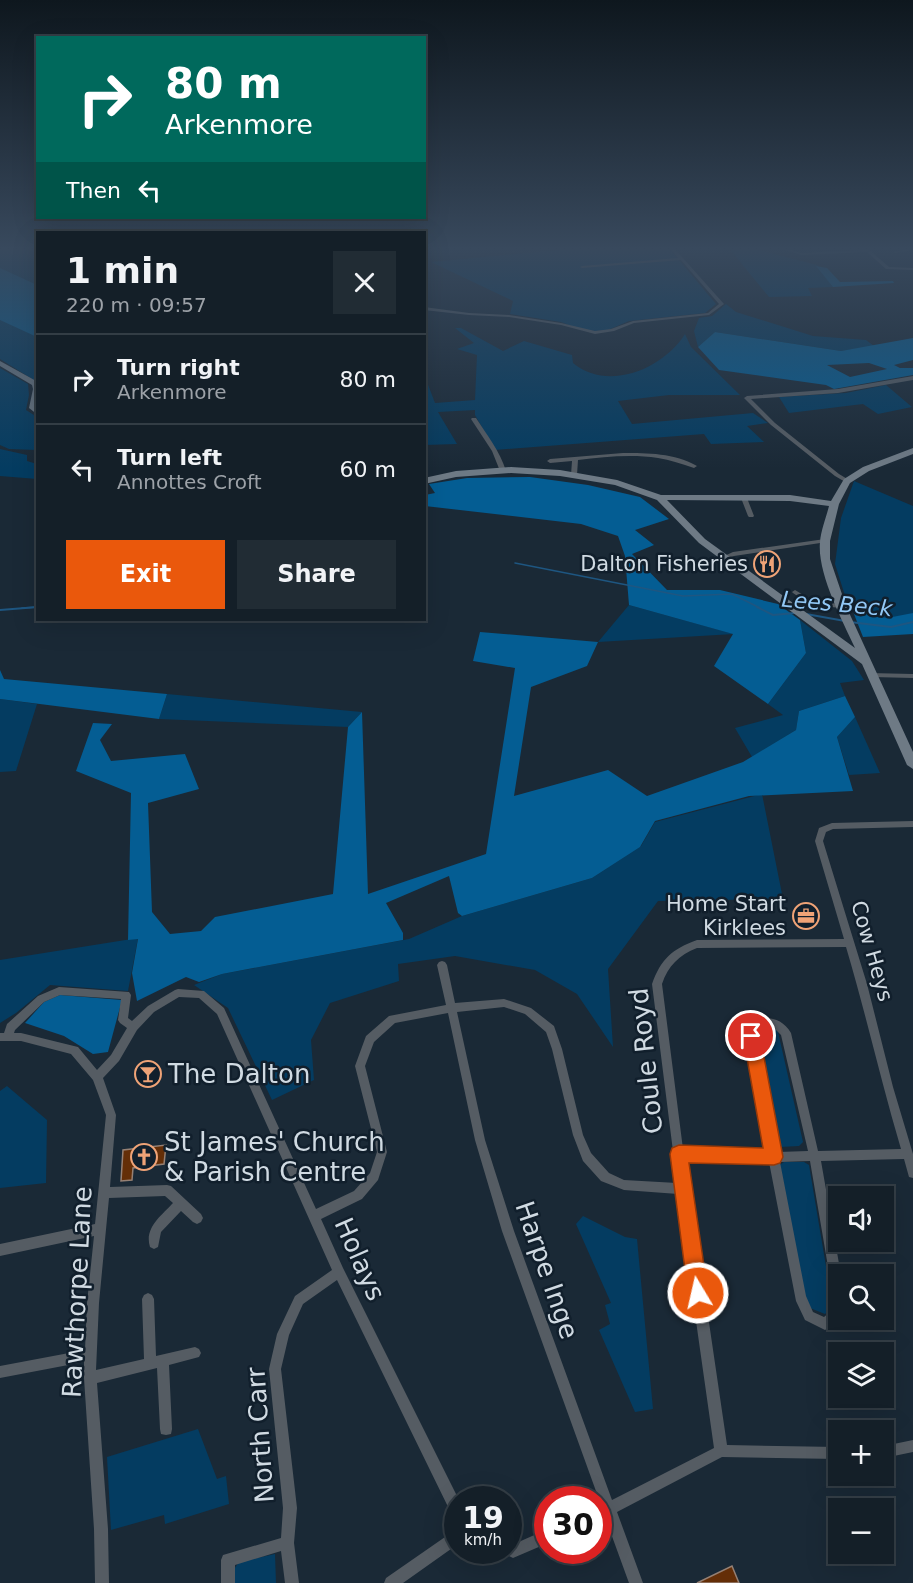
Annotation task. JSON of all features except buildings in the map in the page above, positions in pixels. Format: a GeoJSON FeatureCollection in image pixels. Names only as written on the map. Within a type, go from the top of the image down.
{"type":"FeatureCollection","features":[{"type":"Feature","properties":{"kind":"street"},"geometry":{"type":"LineString","coordinates":[[540,321],[595,333],[644,321]]}},
{"type":"Feature","properties":{"kind":"street"},"geometry":{"type":"LineString","coordinates":[[0,363],[36,386]]}},
{"type":"Feature","properties":{"kind":"street"},"geometry":{"type":"LineString","coordinates":[[847,481],[837,476],[773,424],[747,398],[838,391],[913,378]]}},
{"type":"Feature","properties":{"kind":"street"},"geometry":{"type":"LineString","coordinates":[[36,392],[33,408],[36,411]]}},
{"type":"Feature","properties":{"kind":"street"},"geometry":{"type":"LineString","coordinates":[[474,419],[486,442],[500,459],[503,471]]}},
{"type":"Feature","properties":{"kind":"street"},"geometry":{"type":"LineString","coordinates":[[913,451],[866,469],[847,481],[834,504],[825,541],[825,559],[843,610],[913,764]]}},
{"type":"Feature","properties":{"kind":"street"},"geometry":{"type":"LineString","coordinates":[[677,459],[684,452]]}},
{"type":"Feature","properties":{"kind":"street"},"geometry":{"type":"LineString","coordinates":[[550,461],[651,454],[677,459],[694,466]]}},
{"type":"Feature","properties":{"kind":"street"},"geometry":{"type":"LineString","coordinates":[[574,475],[575,459]]}},
{"type":"Feature","properties":{"kind":"street"},"geometry":{"type":"LineString","coordinates":[[426,481],[456,474],[503,471],[574,475],[628,486],[660,498],[790,496],[834,504]]}},
{"type":"Feature","properties":{"kind":"street"},"geometry":{"type":"LineString","coordinates":[[660,498],[702,541],[723,558],[865,661]]}},
{"type":"Feature","properties":{"kind":"street"},"geometry":{"type":"LineString","coordinates":[[744,498],[751,516]]}},
{"type":"Feature","properties":{"kind":"street"},"geometry":{"type":"LineString","coordinates":[[723,558],[733,554],[825,541]]}},
{"type":"Feature","properties":{"kind":"street"},"geometry":{"type":"LineString","coordinates":[[795,592],[813,604],[843,610]]}},
{"type":"Feature","properties":{"kind":"street"},"geometry":{"type":"LineString","coordinates":[[829,636],[853,633]]}},
{"type":"Feature","properties":{"kind":"street"},"geometry":{"type":"LineString","coordinates":[[872,675],[913,676]]}},
{"type":"Feature","properties":{"kind":"street","name":"Cow Heys"},"geometry":{"type":"LineString","coordinates":[[913,824],[832,826],[822,830],[819,841],[850,943],[913,1173]]}},
{"type":"Feature","properties":{"kind":"street","name":"Coule Royd"},"geometry":{"type":"LineString","coordinates":[[721,1451],[683,1189],[657,984],[662,968],[684,948],[697,944],[850,943]]}},
{"type":"Feature","properties":{"kind":"street","name":"Harpe Inge"},"geometry":{"type":"LineString","coordinates":[[442,965],[480,1140],[508,1231],[595,1486]]}},
{"type":"Feature","properties":{"kind":"street"},"geometry":{"type":"LineString","coordinates":[[3,1037],[41,999],[59,991],[126,995],[123,1020],[133,1027]]}},
{"type":"Feature","properties":{"kind":"street","name":"Holays"},"geometry":{"type":"LineString","coordinates":[[97,1077],[114,1059],[133,1027],[151,1009],[178,993],[201,994],[221,1011],[339,1272],[445,1486]]}},
{"type":"Feature","properties":{"kind":"street"},"geometry":{"type":"LineString","coordinates":[[315,1216],[358,1195],[374,1176],[382,1152],[360,1066],[370,1039],[392,1019],[452,1008],[504,1003],[528,1011],[550,1029],[578,1135],[587,1157],[605,1176],[624,1185],[683,1189]]}},
{"type":"Feature","properties":{"kind":"street"},"geometry":{"type":"LineString","coordinates":[[828,1322],[825,1324],[809,1316],[800,1297],[751,1036],[755,1024],[766,1020],[777,1024],[786,1033],[814,1155],[833,1264]]}},
{"type":"Feature","properties":{"kind":"street"},"geometry":{"type":"LineString","coordinates":[[3,1037],[21,1037],[74,1050],[97,1077]]}},
{"type":"Feature","properties":{"kind":"street","name":"Rawthorpe Lane"},"geometry":{"type":"LineString","coordinates":[[97,1077],[111,1115],[100,1229],[90,1378],[101,1529],[102,1583]]}},
{"type":"Feature","properties":{"kind":"street"},"geometry":{"type":"LineString","coordinates":[[679,1154],[774,1157],[907,1154]]}},
{"type":"Feature","properties":{"kind":"street"},"geometry":{"type":"LineString","coordinates":[[105,1193],[167,1190],[197,1218]]}},
{"type":"Feature","properties":{"kind":"street"},"geometry":{"type":"LineString","coordinates":[[154,1243],[156,1229],[181,1203]]}},
{"type":"Feature","properties":{"kind":"street"},"geometry":{"type":"LineString","coordinates":[[0,1250],[100,1229]]}},
{"type":"Feature","properties":{"kind":"street","name":"North Carr"},"geometry":{"type":"LineString","coordinates":[[292,1583],[287,1543],[290,1508],[275,1369],[283,1334],[299,1300],[339,1272]]}},
{"type":"Feature","properties":{"kind":"street"},"geometry":{"type":"LineString","coordinates":[[148,1299],[166,1429]]}},
{"type":"Feature","properties":{"kind":"street"},"geometry":{"type":"LineString","coordinates":[[90,1378],[195,1353]]}},
{"type":"Feature","properties":{"kind":"street"},"geometry":{"type":"LineString","coordinates":[[0,1372],[91,1355]]}},
{"type":"Feature","properties":{"kind":"street"},"geometry":{"type":"LineString","coordinates":[[894,1450],[913,1446]]}},
{"type":"Feature","properties":{"kind":"street"},"geometry":{"type":"LineString","coordinates":[[612,1508],[721,1451],[828,1453]]}},
{"type":"Feature","properties":{"kind":"street","name":"Harpe Inge"},"geometry":{"type":"LineString","coordinates":[[612,1530],[636,1583]]}},
{"type":"Feature","properties":{"kind":"street"},"geometry":{"type":"LineString","coordinates":[[228,1583],[228,1560],[287,1543]]}},
{"type":"Feature","properties":{"kind":"street"},"geometry":{"type":"LineString","coordinates":[[391,1583],[444,1545]]}},
{"type":"Feature","properties":{"kind":"shaded area"},"geometry":{"type":"Polygon","coordinates":[[[0,321],[36,321],[36,381],[0,359],[0,321]]]}},
{"type":"Feature","properties":{"kind":"shaded area"},"geometry":{"type":"Polygon","coordinates":[[[2,321],[36,321],[36,337],[2,321]]]}},
{"type":"Feature","properties":{"kind":"shaded area"},"geometry":{"type":"Polygon","coordinates":[[[554,321],[630,321],[608,330],[595,331],[582,330],[554,321]]]}},
{"type":"Feature","properties":{"kind":"shaded area"},"geometry":{"type":"Polygon","coordinates":[[[698,321],[764,321],[813,336],[866,340],[874,346],[841,351],[715,332],[698,347],[694,331],[698,321]]]}},
{"type":"Feature","properties":{"kind":"shaded area"},"geometry":{"type":"Polygon","coordinates":[[[455,328],[461,328],[503,351],[524,341],[572,355],[573,363],[587,372],[602,376],[618,376],[649,366],[663,357],[685,334],[691,347],[740,395],[669,395],[618,401],[632,424],[753,413],[768,423],[747,426],[764,442],[711,444],[704,434],[495,450],[475,415],[475,410],[438,412],[457,444],[426,445],[426,379],[435,403],[475,400],[477,355],[457,349],[474,343],[455,328]]]}},
{"type":"Feature","properties":{"kind":"shaded area"},"geometry":{"type":"Polygon","coordinates":[[[715,332],[841,351],[913,338],[913,360],[894,365],[900,368],[913,368],[913,375],[834,389],[826,385],[719,370],[698,347],[715,332]],[[869,363],[827,365],[850,377],[887,369],[869,363]]]}},
{"type":"Feature","properties":{"kind":"shaded area"},"geometry":{"type":"Polygon","coordinates":[[[0,368],[28,384],[29,395],[26,410],[36,416],[36,450],[9,449],[0,445],[0,368]]]}},
{"type":"Feature","properties":{"kind":"shaded area"},"geometry":{"type":"Polygon","coordinates":[[[886,385],[912,407],[878,414],[863,404],[789,413],[779,397],[846,393],[886,385]]]}},
{"type":"Feature","properties":{"kind":"shaded area"},"geometry":{"type":"Polygon","coordinates":[[[0,449],[27,455],[27,461],[36,464],[36,479],[0,476],[0,449]]]}},
{"type":"Feature","properties":{"kind":"shaded area"},"geometry":{"type":"Polygon","coordinates":[[[530,477],[588,485],[640,497],[669,519],[635,530],[654,545],[632,554],[667,590],[720,590],[778,604],[800,620],[806,653],[768,704],[714,666],[733,634],[629,605],[625,556],[618,536],[581,524],[426,506],[426,495],[435,493],[429,484],[467,478],[530,477]]]}},
{"type":"Feature","properties":{"kind":"shaded area"},"geometry":{"type":"Polygon","coordinates":[[[854,481],[913,506],[913,613],[910,615],[887,618],[852,609],[847,602],[835,564],[841,518],[854,481]]]}},
{"type":"Feature","properties":{"kind":"shaded area"},"geometry":{"type":"Polygon","coordinates":[[[629,605],[734,634],[598,642],[629,605]]]}},
{"type":"Feature","properties":{"kind":"shaded area"},"geometry":{"type":"Polygon","coordinates":[[[852,609],[887,618],[913,613],[913,634],[863,637],[852,609]]]}},
{"type":"Feature","properties":{"kind":"shaded area"},"geometry":{"type":"Polygon","coordinates":[[[800,620],[852,661],[864,680],[840,683],[845,696],[799,711],[796,730],[752,757],[735,728],[783,715],[768,704],[806,653],[800,620]]]}},
{"type":"Feature","properties":{"kind":"shaded area"},"geometry":{"type":"Polygon","coordinates":[[[480,632],[598,642],[587,666],[531,687],[514,796],[608,770],[647,796],[743,762],[796,730],[799,711],[845,696],[855,717],[837,737],[853,791],[749,796],[655,821],[640,847],[592,878],[462,916],[458,913],[449,876],[386,903],[403,933],[403,940],[222,974],[199,982],[186,977],[137,1001],[132,973],[138,939],[128,940],[131,793],[76,771],[93,723],[112,724],[100,740],[111,761],[185,754],[199,789],[148,803],[152,912],[170,934],[201,931],[215,917],[333,894],[348,727],[362,712],[368,894],[486,854],[515,668],[473,661],[480,632]]]}},
{"type":"Feature","properties":{"kind":"shaded area"},"geometry":{"type":"Polygon","coordinates":[[[0,670],[4,679],[167,694],[159,719],[0,699],[0,670]]]}},
{"type":"Feature","properties":{"kind":"shaded area"},"geometry":{"type":"Polygon","coordinates":[[[167,694],[362,712],[348,727],[159,719],[167,694]]]}},
{"type":"Feature","properties":{"kind":"shaded area"},"geometry":{"type":"Polygon","coordinates":[[[0,699],[37,704],[16,771],[0,772],[0,699]]]}},
{"type":"Feature","properties":{"kind":"shaded area"},"geometry":{"type":"Polygon","coordinates":[[[855,717],[880,773],[849,775],[837,737],[855,717]]]}},
{"type":"Feature","properties":{"kind":"shaded area"},"geometry":{"type":"Polygon","coordinates":[[[762,794],[783,899],[658,901],[608,969],[613,1047],[577,994],[535,970],[455,956],[398,964],[399,981],[330,1003],[311,1040],[314,1080],[272,1100],[228,1008],[194,985],[222,974],[409,939],[462,916],[592,878],[641,846],[655,822],[762,794]]]}},
{"type":"Feature","properties":{"kind":"shaded area"},"geometry":{"type":"Polygon","coordinates":[[[138,938],[128,991],[50,985],[0,1023],[0,960],[138,938]]]}},
{"type":"Feature","properties":{"kind":"shaded area"},"geometry":{"type":"Polygon","coordinates":[[[60,995],[122,1000],[108,1052],[93,1054],[64,1036],[25,1023],[44,1002],[60,995]]]}},
{"type":"Feature","properties":{"kind":"shaded area"},"geometry":{"type":"Polygon","coordinates":[[[764,1023],[778,1032],[803,1142],[799,1146],[780,1147],[776,1142],[756,1033],[757,1027],[764,1023]]]}},
{"type":"Feature","properties":{"kind":"shaded area"},"geometry":{"type":"Polygon","coordinates":[[[7,1086],[47,1120],[46,1183],[0,1188],[0,1091],[7,1086]]]}},
{"type":"Feature","properties":{"kind":"shaded area"},"geometry":{"type":"Polygon","coordinates":[[[784,1162],[804,1162],[809,1165],[828,1278],[828,1311],[825,1314],[810,1308],[805,1299],[780,1165],[784,1162]]]}},
{"type":"Feature","properties":{"kind":"shaded area"},"geometry":{"type":"Polygon","coordinates":[[[583,1216],[625,1237],[637,1239],[653,1409],[635,1412],[599,1330],[610,1324],[605,1305],[611,1303],[576,1224],[583,1216]]]}},
{"type":"Feature","properties":{"kind":"shaded area"},"geometry":{"type":"Polygon","coordinates":[[[198,1429],[217,1479],[226,1476],[229,1504],[165,1524],[164,1515],[111,1530],[107,1457],[198,1429]]]}},
{"type":"Feature","properties":{"kind":"shaded area"},"geometry":{"type":"Polygon","coordinates":[[[275,1554],[276,1583],[232,1583],[232,1572],[239,1562],[275,1554]]]}},
{"type":"Feature","properties":{"kind":"waterway","name":"Lees Beck"},"geometry":{"type":"LineString","coordinates":[[515,563],[683,596],[732,594],[760,608]]}},
{"type":"Feature","properties":{"kind":"waterway","name":"Lees Beck"},"geometry":{"type":"LineString","coordinates":[[0,610],[36,607]]}},
{"type":"Feature","properties":{"kind":"waterway","name":"Lees Beck"},"geometry":{"type":"LineString","coordinates":[[22,608],[36,607]]}},
{"type":"Feature","properties":{"kind":"waterway","name":"Lees Beck"},"geometry":{"type":"LineString","coordinates":[[757,607],[773,615],[795,613]]}},
{"type":"Feature","properties":{"kind":"waterway","name":"Lees Beck"},"geometry":{"type":"LineString","coordinates":[[806,614],[845,621]]}},
{"type":"Feature","properties":{"kind":"waterway","name":"Lees Beck"},"geometry":{"type":"LineString","coordinates":[[850,622],[891,627],[913,622]]}},
{"type":"Feature","properties":{"kind":"place","name":"Dalton Fisheries"},"geometry":{"type":"Point","coordinates":[767,564]}},
{"type":"Feature","properties":{"kind":"place","name":"Home Start Kirklees"},"geometry":{"type":"Point","coordinates":[806,916]}},
{"type":"Feature","properties":{"kind":"place","name":"The Dalton"},"geometry":{"type":"Point","coordinates":[148,1074]}},
{"type":"Feature","properties":{"kind":"place","name":"St James' Church & Parish Centre"},"geometry":{"type":"Point","coordinates":[144,1157]}},
{"type":"Feature","properties":{"kind":"route"},"geometry":{"type":"LineString","coordinates":[[698,1293],[679,1154],[774,1157],[751,1036]]}}]}
